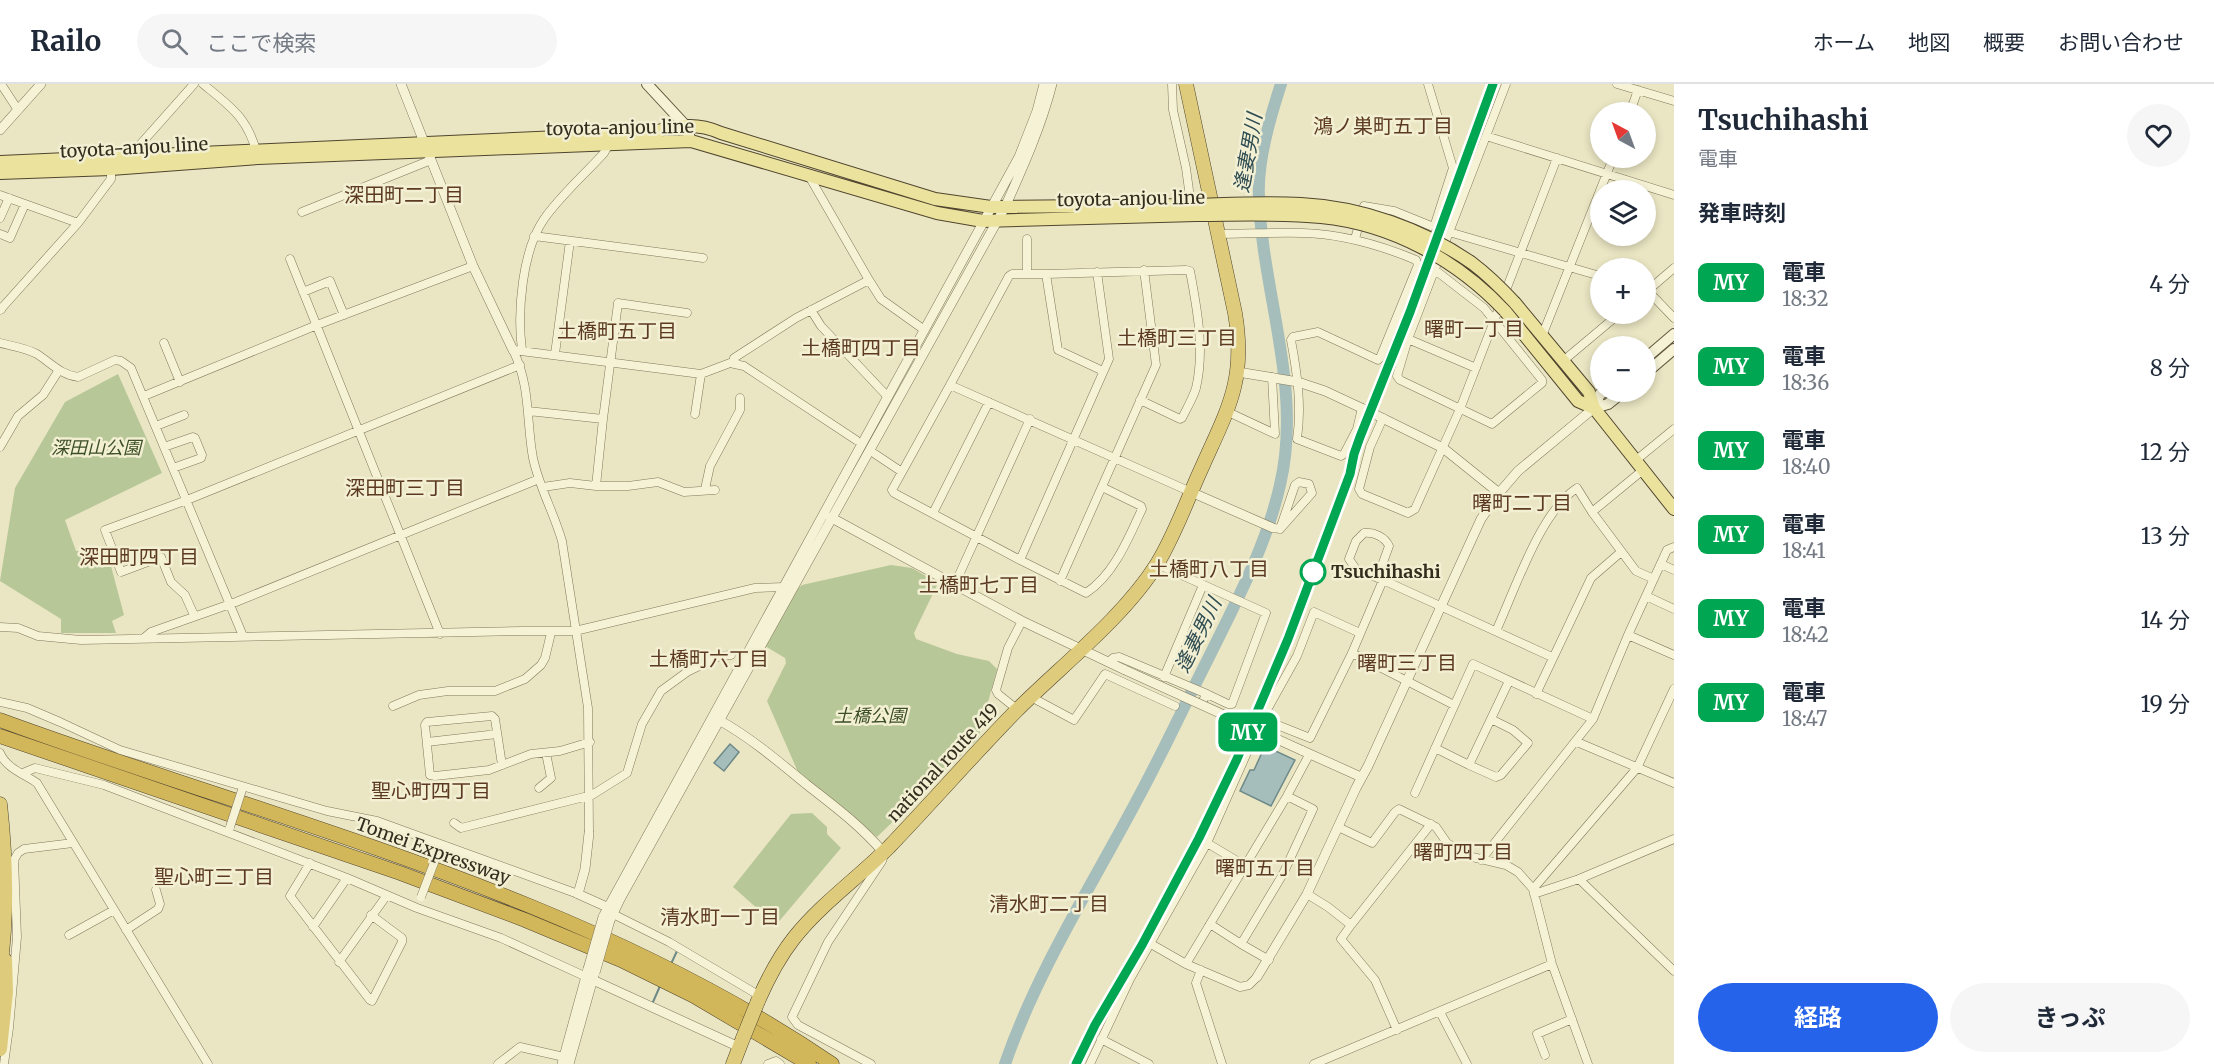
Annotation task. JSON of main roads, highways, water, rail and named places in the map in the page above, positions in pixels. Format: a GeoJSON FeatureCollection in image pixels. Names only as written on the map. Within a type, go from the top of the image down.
{"type":"FeatureCollection","features":[{"type":"Feature","properties":{"kind":"highway","name":"national route 419"},"geometry":{"type":"LineString","coordinates":[[733,1064],[759,998],[774,968],[795,936],[938,797],[1018,710],[1138,590],[1157,564],[1191,492],[1226,411],[1238,372],[1238,333],[1186,84]]}},
{"type":"Feature","properties":{"kind":"highway","name":"Tomei Expressway"},"geometry":{"type":"LineString","coordinates":[[2,720],[403,858],[531,906],[653,960],[700,984],[832,1064]]}},
{"type":"Feature","properties":{"kind":"highway","name":"Tomei Expressway"},"geometry":{"type":"LineString","coordinates":[[1,736],[378,865],[525,920],[621,960],[694,996],[809,1064]]}},
{"type":"Feature","properties":{"kind":"highway"},"geometry":{"type":"LineString","coordinates":[[0,804],[5,883],[6,992],[0,1049]]}},
{"type":"Feature","properties":{"kind":"highway"},"geometry":{"type":"LineString","coordinates":[[0,969],[5,931]]}},
{"type":"Feature","properties":{"kind":"main road"},"geometry":{"type":"LineString","coordinates":[[647,84],[685,125],[691,141]]}},
{"type":"Feature","properties":{"kind":"main road","name":"toyota-anjou line"},"geometry":{"type":"LineString","coordinates":[[428,151],[649,133],[685,125],[706,126],[721,133],[935,199],[991,207],[1195,208],[1322,217],[1381,231],[1446,261],[1510,307],[1542,336],[1589,392],[1594,408]]}},
{"type":"Feature","properties":{"kind":"main road","name":"toyota-anjou line"},"geometry":{"type":"LineString","coordinates":[[0,162],[140,155],[428,151],[691,141],[937,213],[989,222],[1195,208]]}},
{"type":"Feature","properties":{"kind":"main road","name":"toyota-anjou line"},"geometry":{"type":"LineString","coordinates":[[0,173],[111,169],[257,154]]}},
{"type":"Feature","properties":{"kind":"main road","name":"toyota-anjou line"},"geometry":{"type":"LineString","coordinates":[[1510,307],[1578,401],[1594,408]]}},
{"type":"Feature","properties":{"kind":"main road"},"geometry":{"type":"LineString","coordinates":[[1656,349],[1674,334]]}},
{"type":"Feature","properties":{"kind":"main road"},"geometry":{"type":"LineString","coordinates":[[1656,364],[1674,349]]}},
{"type":"Feature","properties":{"kind":"main road"},"geometry":{"type":"LineString","coordinates":[[1594,408],[1597,402]]}},
{"type":"Feature","properties":{"kind":"main road"},"geometry":{"type":"LineString","coordinates":[[1594,408],[1610,402]]}},
{"type":"Feature","properties":{"kind":"main road"},"geometry":{"type":"LineString","coordinates":[[1594,408],[1674,509]]}},
{"type":"Feature","properties":{"kind":"water"},"geometry":{"type":"Polygon","coordinates":[[[730,744],[739,752],[724,771],[714,763],[730,744]]]}},
{"type":"Feature","properties":{"kind":"water"},"geometry":{"type":"Polygon","coordinates":[[[1265,746],[1295,760],[1271,806],[1240,791],[1250,770],[1254,770],[1265,746]]]}},
{"type":"Feature","properties":{"kind":"waterway","name":"逢妻男川"},"geometry":{"type":"LineString","coordinates":[[1005,1064],[1049,963],[1146,783],[1239,595],[1274,508],[1286,449],[1287,413],[1284,377],[1262,233],[1259,183],[1265,140],[1281,84]]}},
{"type":"Feature","properties":{"kind":"waterway"},"geometry":{"type":"LineString","coordinates":[[671,964],[677,951]]}},
{"type":"Feature","properties":{"kind":"waterway"},"geometry":{"type":"LineString","coordinates":[[653,1002],[660,986]]}},
{"type":"Feature","properties":{"kind":"railway"},"geometry":{"type":"LineString","coordinates":[[1076,1064],[1095,1025],[1142,945],[1199,838],[1237,759],[1410,312],[1493,84]]}},
{"type":"Feature","properties":{"kind":"train","name":"MY"},"geometry":{"type":"LineString","coordinates":[[1076,1064],[1095,1025],[1142,945],[1199,838],[1237,759],[1281,656],[1350,474],[1360,437],[1410,312],[1493,84]]}},
{"type":"Feature","properties":{"kind":"place","name":"Tsuchihashi"},"geometry":{"type":"Point","coordinates":[1313,572]}},
{"type":"Feature","properties":{"kind":"district","name":"鴻ノ巣町五丁目"},"geometry":{"type":"Point","coordinates":[1383,126]}},
{"type":"Feature","properties":{"kind":"district","name":"深田町二丁目"},"geometry":{"type":"Point","coordinates":[404,195]}},
{"type":"Feature","properties":{"kind":"district","name":"曙町一丁目"},"geometry":{"type":"Point","coordinates":[1474,329]}},
{"type":"Feature","properties":{"kind":"district","name":"土橋町五丁目"},"geometry":{"type":"Point","coordinates":[617,331]}},
{"type":"Feature","properties":{"kind":"district","name":"土橋町三丁目"},"geometry":{"type":"Point","coordinates":[1177,338]}},
{"type":"Feature","properties":{"kind":"district","name":"土橋町四丁目"},"geometry":{"type":"Point","coordinates":[861,348]}},
{"type":"Feature","properties":{"kind":"district","name":"深田町三丁目"},"geometry":{"type":"Point","coordinates":[405,488]}},
{"type":"Feature","properties":{"kind":"district","name":"曙町二丁目"},"geometry":{"type":"Point","coordinates":[1522,503]}},
{"type":"Feature","properties":{"kind":"district","name":"深田町四丁目"},"geometry":{"type":"Point","coordinates":[139,557]}},
{"type":"Feature","properties":{"kind":"district","name":"土橋町八丁目"},"geometry":{"type":"Point","coordinates":[1209,569]}},
{"type":"Feature","properties":{"kind":"district","name":"土橋町七丁目"},"geometry":{"type":"Point","coordinates":[979,585]}},
{"type":"Feature","properties":{"kind":"district","name":"土橋町六丁目"},"geometry":{"type":"Point","coordinates":[709,659]}},
{"type":"Feature","properties":{"kind":"district","name":"曙町三丁目"},"geometry":{"type":"Point","coordinates":[1407,663]}},
{"type":"Feature","properties":{"kind":"district","name":"聖心町四丁目"},"geometry":{"type":"Point","coordinates":[431,791]}},
{"type":"Feature","properties":{"kind":"district","name":"曙町四丁目"},"geometry":{"type":"Point","coordinates":[1463,852]}},
{"type":"Feature","properties":{"kind":"district","name":"曙町五丁目"},"geometry":{"type":"Point","coordinates":[1265,868]}},
{"type":"Feature","properties":{"kind":"district","name":"聖心町三丁目"},"geometry":{"type":"Point","coordinates":[214,877]}},
{"type":"Feature","properties":{"kind":"district","name":"清水町二丁目"},"geometry":{"type":"Point","coordinates":[1049,904]}},
{"type":"Feature","properties":{"kind":"district","name":"清水町一丁目"},"geometry":{"type":"Point","coordinates":[720,917]}},
{"type":"Feature","properties":{"kind":"park label","name":"深田山公園"},"geometry":{"type":"Point","coordinates":[96,448]}},
{"type":"Feature","properties":{"kind":"park label","name":"土橋公園"},"geometry":{"type":"Point","coordinates":[870,716]}}]}
